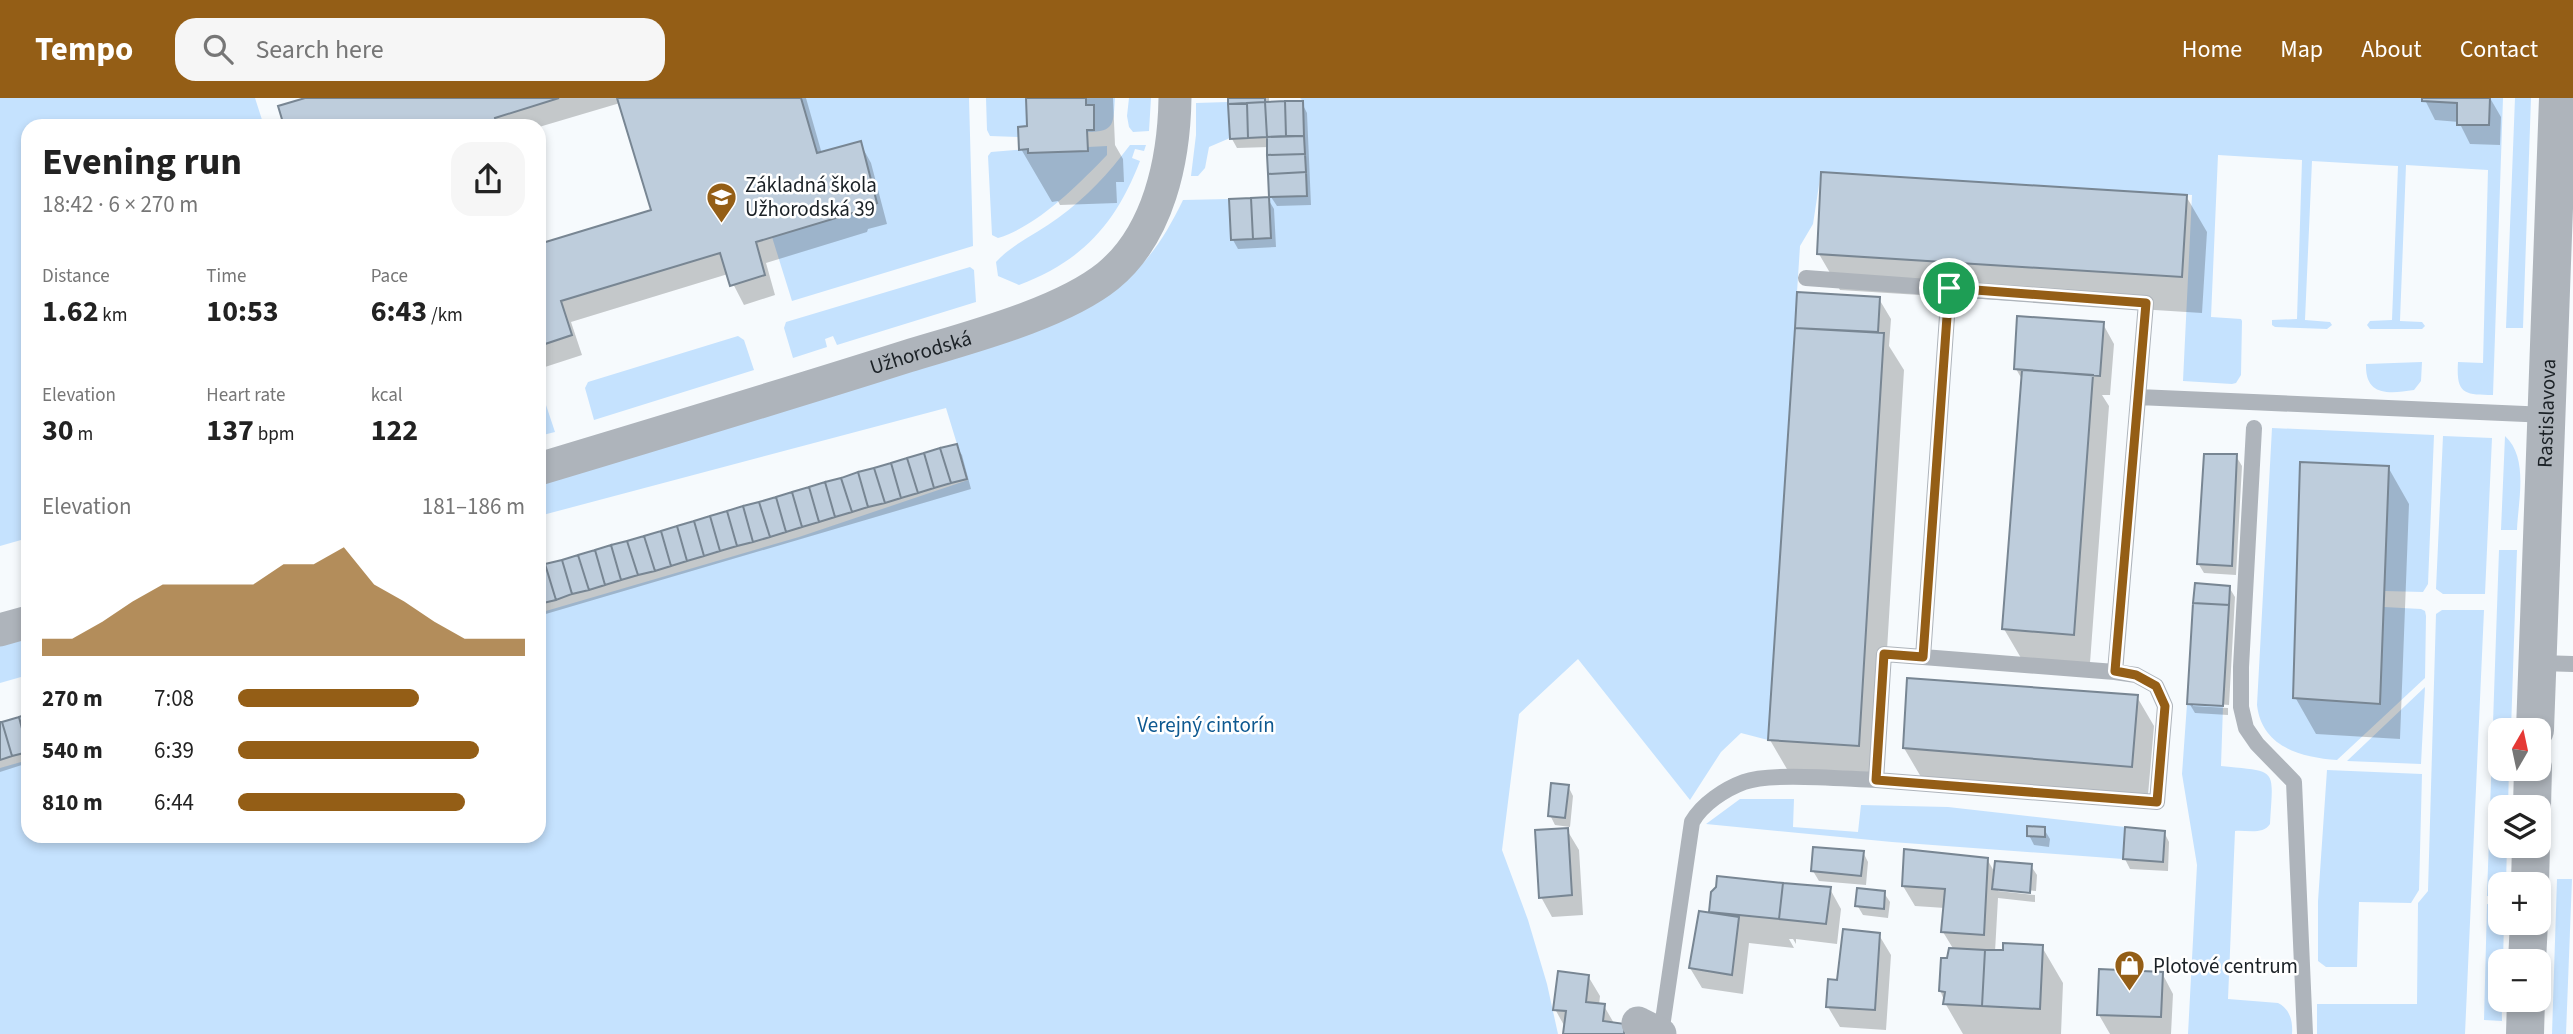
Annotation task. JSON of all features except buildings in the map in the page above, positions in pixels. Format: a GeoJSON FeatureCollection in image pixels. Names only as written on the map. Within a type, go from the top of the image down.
{"type":"FeatureCollection","features":[{"type":"Feature","properties":{"kind":"street","name":"Užhorodská"},"geometry":{"type":"LineString","coordinates":[[546,467],[966,338],[1042,312],[1092,287],[1110,275],[1124,259],[1139,239],[1161,195],[1172,139],[1175,98]]}},
{"type":"Feature","properties":{"kind":"street","name":"Rastislavova"},"geometry":{"type":"LineString","coordinates":[[2539,718],[2556,664],[2546,415],[2563,198],[2558,98]]}},
{"type":"Feature","properties":{"kind":"street"},"geometry":{"type":"LineString","coordinates":[[0,630],[21,624]]}},
{"type":"Feature","properties":{"kind":"street"},"geometry":{"type":"LineString","coordinates":[[2525,1034],[2526,1012]]}},
{"type":"Feature","properties":{"kind":"lane"},"geometry":{"type":"LineString","coordinates":[[1806,278],[2146,303],[2115,671]]}},
{"type":"Feature","properties":{"kind":"lane"},"geometry":{"type":"LineString","coordinates":[[1923,657],[1949,288]]}},
{"type":"Feature","properties":{"kind":"lane"},"geometry":{"type":"LineString","coordinates":[[2138,397],[2546,415]]}},
{"type":"Feature","properties":{"kind":"lane"},"geometry":{"type":"LineString","coordinates":[[2254,428],[2241,707],[2246,729],[2294,782],[2305,1034]]}},
{"type":"Feature","properties":{"kind":"lane"},"geometry":{"type":"LineString","coordinates":[[1653,1030],[1692,822],[1698,812],[1726,791],[1746,781],[1780,777],[1876,780],[2157,802],[2165,706],[2156,686],[2136,675],[2115,671],[1884,654],[1876,780]]}},
{"type":"Feature","properties":{"kind":"green space"},"geometry":{"type":"Polygon","coordinates":[[[0,98],[255,98],[262,119],[21,119],[21,540],[0,546],[0,98]]]}},
{"type":"Feature","properties":{"kind":"green space"},"geometry":{"type":"Polygon","coordinates":[[[801,98],[969,98],[973,246],[792,301],[772,237],[856,212],[857,209],[876,203],[817,153],[801,98]]]}},
{"type":"Feature","properties":{"kind":"green space"},"geometry":{"type":"Polygon","coordinates":[[[986,98],[1026,98],[1027,126],[1019,137],[990,136],[987,130],[986,98]]]}},
{"type":"Feature","properties":{"kind":"green space"},"geometry":{"type":"Polygon","coordinates":[[[1086,98],[1115,98],[1113,120],[1108,128],[1087,132],[1094,130],[1094,105],[1086,105],[1086,98]]]}},
{"type":"Feature","properties":{"kind":"green space"},"geometry":{"type":"Polygon","coordinates":[[[1129,98],[1151,98],[1149,131],[1133,132],[1129,127],[1129,98]]]}},
{"type":"Feature","properties":{"kind":"green space","name":"Verejný cintorín"},"geometry":{"type":"Polygon","coordinates":[[[1300,98],[2503,98],[2493,395],[2469,393],[2464,390],[2458,373],[2458,362],[2483,363],[2488,170],[2406,165],[2400,321],[2422,322],[2425,326],[2422,329],[2370,329],[2367,325],[2370,321],[2392,320],[2398,166],[2312,161],[2305,320],[2330,322],[2332,325],[2327,329],[2275,327],[2272,320],[2297,319],[2302,160],[2218,155],[2211,317],[2242,321],[2241,375],[2236,383],[2232,384],[2183,381],[2192,195],[1821,172],[1813,224],[1800,246],[1768,740],[1741,733],[1721,752],[1690,800],[1578,659],[1519,714],[1502,850],[1528,920],[1558,1034],[0,1034],[0,768],[21,762],[21,843],[546,843],[546,611],[799,537],[968,480],[946,408],[546,514],[546,478],[1108,294],[1152,252],[1183,200],[1229,199],[1231,240],[1271,238],[1269,197],[1307,196],[1303,101],[1300,98]]]}},
{"type":"Feature","properties":{"kind":"green space"},"geometry":{"type":"Polygon","coordinates":[[[2515,98],[2531,98],[2523,328],[2506,328],[2515,98]]]}},
{"type":"Feature","properties":{"kind":"green space"},"geometry":{"type":"Polygon","coordinates":[[[1228,102],[1230,138],[1209,147],[1205,168],[1198,176],[1191,176],[1196,135],[1196,103],[1228,102]]]}},
{"type":"Feature","properties":{"kind":"green space"},"geometry":{"type":"Polygon","coordinates":[[[1130,145],[1146,145],[1144,151],[1135,149],[1132,158],[1140,161],[1131,183],[1108,221],[1079,252],[1042,275],[1019,285],[998,276],[996,262],[1002,256],[1078,202],[1130,145]]]}},
{"type":"Feature","properties":{"kind":"green space"},"geometry":{"type":"Polygon","coordinates":[[[1107,146],[1107,155],[1043,214],[1013,232],[998,238],[992,235],[988,156],[991,152],[1028,149],[1029,153],[1087,151],[1088,147],[1107,146]]]}},
{"type":"Feature","properties":{"kind":"green space"},"geometry":{"type":"Polygon","coordinates":[[[970,267],[974,270],[976,302],[837,345],[833,336],[825,339],[827,347],[793,358],[784,328],[786,322],[970,267]]]}},
{"type":"Feature","properties":{"kind":"green space"},"geometry":{"type":"Polygon","coordinates":[[[738,336],[744,340],[754,370],[594,420],[585,388],[588,382],[738,336]]]}},
{"type":"Feature","properties":{"kind":"green space"},"geometry":{"type":"Polygon","coordinates":[[[2422,362],[2421,381],[2414,390],[2387,392],[2369,382],[2366,364],[2422,362]]]}},
{"type":"Feature","properties":{"kind":"green space"},"geometry":{"type":"Polygon","coordinates":[[[546,405],[555,432],[546,434],[546,405]]]}},
{"type":"Feature","properties":{"kind":"green space"},"geometry":{"type":"Polygon","coordinates":[[[2272,428],[2434,435],[2428,584],[2423,592],[2384,591],[2389,466],[2300,462],[2293,697],[2380,704],[2384,607],[2421,609],[2426,616],[2425,678],[2337,760],[2310,756],[2285,747],[2266,731],[2257,705],[2272,428]]]}},
{"type":"Feature","properties":{"kind":"green space"},"geometry":{"type":"Polygon","coordinates":[[[2443,436],[2492,438],[2485,594],[2443,594],[2436,589],[2443,436]]]}},
{"type":"Feature","properties":{"kind":"green space"},"geometry":{"type":"Polygon","coordinates":[[[2505,436],[2512,445],[2520,468],[2517,530],[2501,530],[2505,436]]]}},
{"type":"Feature","properties":{"kind":"green space"},"geometry":{"type":"Polygon","coordinates":[[[2499,550],[2517,550],[2511,718],[2493,718],[2499,550]]]}},
{"type":"Feature","properties":{"kind":"green space"},"geometry":{"type":"Polygon","coordinates":[[[2442,610],[2484,610],[2465,1034],[2317,1034],[2317,1004],[2417,1004],[2418,903],[2428,891],[2436,614],[2442,610]]]}},
{"type":"Feature","properties":{"kind":"green space"},"geometry":{"type":"Polygon","coordinates":[[[21,637],[21,677],[0,683],[0,644],[21,637]]]}},
{"type":"Feature","properties":{"kind":"green space"},"geometry":{"type":"Polygon","coordinates":[[[2425,687],[2421,764],[2347,761],[2425,687]]]}},
{"type":"Feature","properties":{"kind":"green space"},"geometry":{"type":"Polygon","coordinates":[[[2187,704],[2223,706],[2221,766],[2263,772],[2271,782],[2270,824],[2259,831],[2235,831],[2228,999],[2278,1003],[2290,1016],[2292,1034],[2188,1034],[2197,865],[2182,774],[2187,704]]]}},
{"type":"Feature","properties":{"kind":"green space"},"geometry":{"type":"Polygon","coordinates":[[[2327,770],[2422,774],[2419,890],[2411,903],[2359,902],[2357,967],[2326,967],[2318,961],[2318,901],[2327,770]]]}},
{"type":"Feature","properties":{"kind":"green space"},"geometry":{"type":"Polygon","coordinates":[[[2491,781],[2509,781],[2508,795],[2491,795],[2491,781]]]}},
{"type":"Feature","properties":{"kind":"green space"},"geometry":{"type":"Polygon","coordinates":[[[1740,799],[1794,799],[1793,827],[1858,832],[1861,805],[1948,807],[2125,827],[2123,859],[1892,842],[1706,824],[1740,799]]]}},
{"type":"Feature","properties":{"kind":"green space"},"geometry":{"type":"Polygon","coordinates":[[[2488,858],[2507,858],[2506,872],[2488,872],[2487,896],[2488,858]]]}},
{"type":"Feature","properties":{"kind":"green space"},"geometry":{"type":"Polygon","coordinates":[[[2557,879],[2572,879],[2566,1034],[2552,1034],[2557,879]]]}},
{"type":"Feature","properties":{"kind":"green space"},"geometry":{"type":"Polygon","coordinates":[[[2487,904],[2488,935],[2504,935],[2503,949],[2488,949],[2488,1012],[2502,1012],[2502,1021],[2484,1020],[2487,904]]]}},
{"type":"Feature","properties":{"kind":"place","name":"Základná škola Užhorodská 39"},"geometry":{"type":"Point","coordinates":[722,224]}},
{"type":"Feature","properties":{"kind":"place","name":"Plotové centrum"},"geometry":{"type":"Point","coordinates":[2130,993]}},
{"type":"Feature","properties":{"kind":"route"},"geometry":{"type":"LineString","coordinates":[[1949,288],[2146,303],[2115,671],[2136,675],[2156,686],[2165,706],[2157,802],[1876,780],[1884,654],[1923,657],[1949,288]]}}]}
